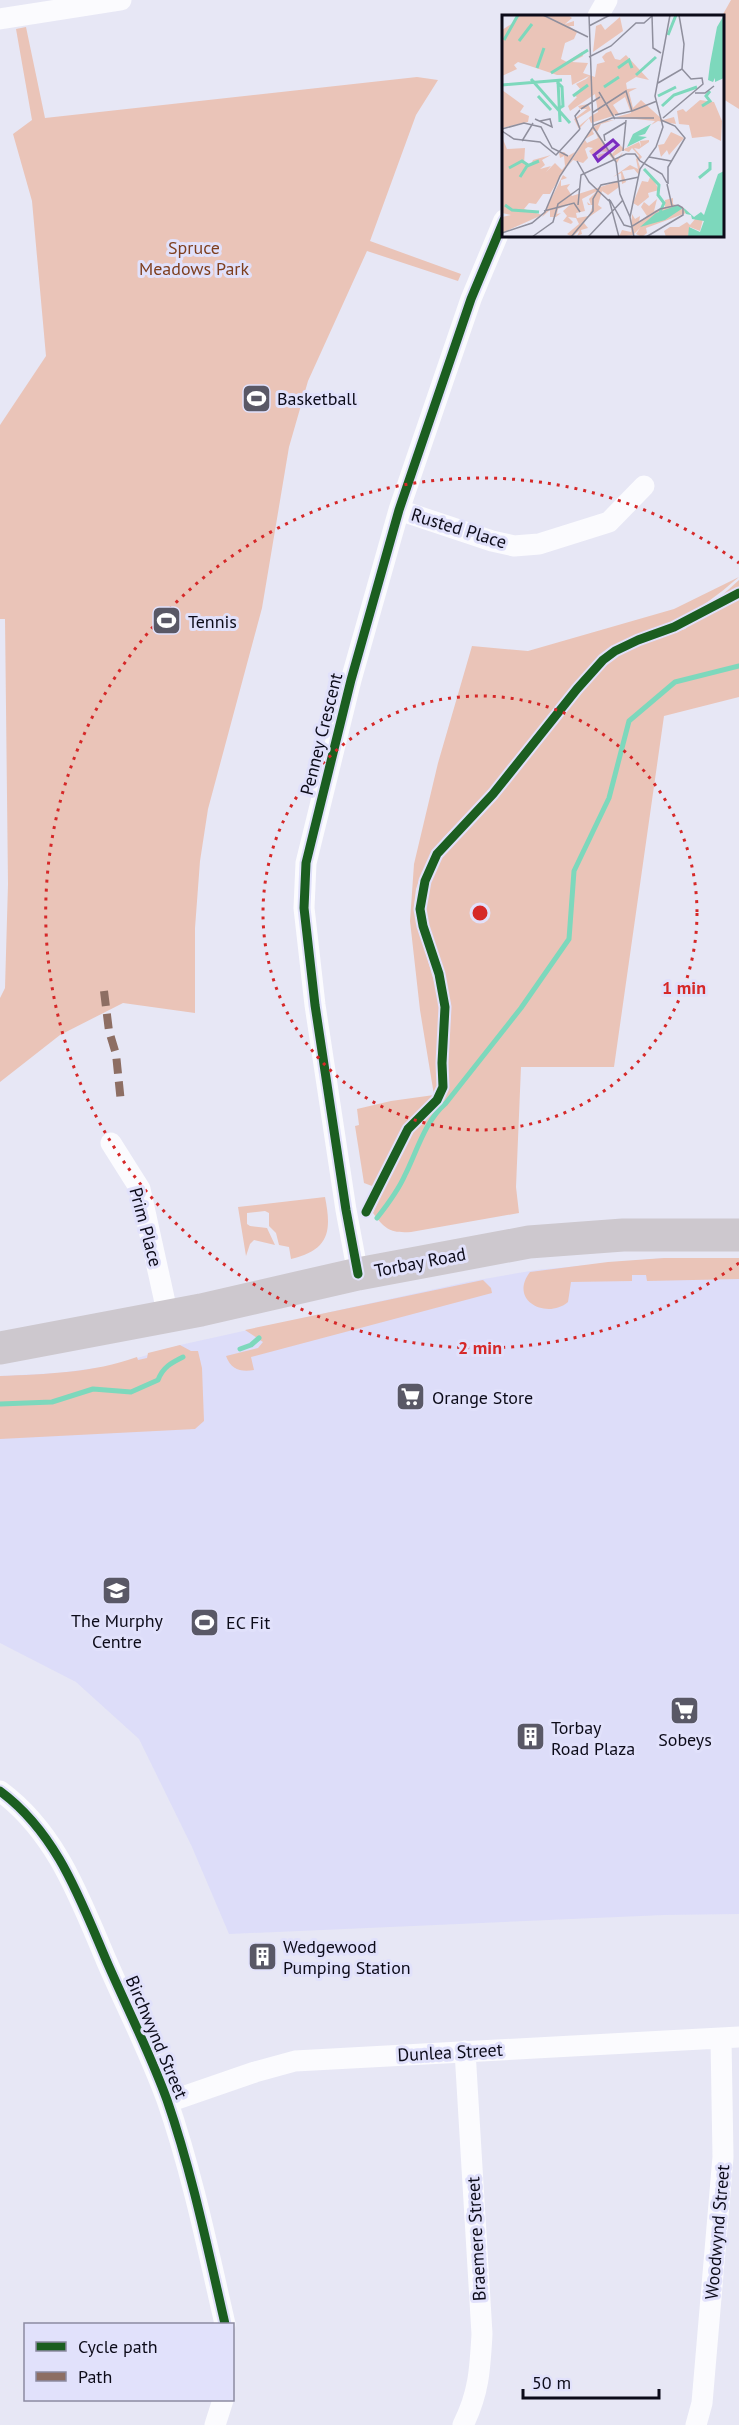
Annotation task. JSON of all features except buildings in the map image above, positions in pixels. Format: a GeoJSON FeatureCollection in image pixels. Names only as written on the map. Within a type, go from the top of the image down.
{"type":"FeatureCollection","features":[{"type":"Feature","properties":{"kind":"main road","name":"Torbay Road"},"geometry":{"type":"LineString","coordinates":[[0,1348],[168,1316],[466,1252],[540,1241],[623,1235],[739,1235]]}},
{"type":"Feature","properties":{"kind":"street"},"geometry":{"type":"LineString","coordinates":[[0,19],[76,3],[121,0]]}},
{"type":"Feature","properties":{"kind":"street"},"geometry":{"type":"LineString","coordinates":[[599,15],[607,0]]}},
{"type":"Feature","properties":{"kind":"street","name":"Penney Crescent"},"geometry":{"type":"LineString","coordinates":[[358,1274],[344,1198],[315,1005],[304,908],[306,863],[351,680],[399,510],[471,299],[502,225]]}},
{"type":"Feature","properties":{"kind":"street","name":"Rusted Place"},"geometry":{"type":"LineString","coordinates":[[399,510],[492,541],[514,546],[538,544],[609,522],[644,486]]}},
{"type":"Feature","properties":{"kind":"street","name":"Prim Place"},"geometry":{"type":"LineString","coordinates":[[111,1143],[140,1189],[168,1316]]}},
{"type":"Feature","properties":{"kind":"street","name":"Birchwynd Street"},"geometry":{"type":"LineString","coordinates":[[0,1791],[20,1805],[42,1830],[68,1872],[168,2102],[208,2251],[225,2323]]}},
{"type":"Feature","properties":{"kind":"street","name":"Dunlea Street"},"geometry":{"type":"LineString","coordinates":[[168,2102],[255,2072],[295,2061],[465,2050],[730,2038]]}},
{"type":"Feature","properties":{"kind":"street","name":"Woodwynd Street"},"geometry":{"type":"LineString","coordinates":[[696,2425],[702,2403],[723,2157],[730,2038]]}},
{"type":"Feature","properties":{"kind":"street","name":"Braemere Street"},"geometry":{"type":"LineString","coordinates":[[464,2425],[480,2381],[482,2334],[465,2050]]}},
{"type":"Feature","properties":{"kind":"street"},"geometry":{"type":"LineString","coordinates":[[215,2425],[223,2401]]}},
{"type":"Feature","properties":{"kind":"shaded area"},"geometry":{"type":"Polygon","coordinates":[[[664,1258],[739,1258],[739,1914],[664,1915],[229,1934],[192,1847],[139,1739],[76,1682],[0,1643],[0,1376],[58,1373],[111,1366],[180,1345],[467,1282],[536,1270],[664,1258]]]}},
{"type":"Feature","properties":{"kind":"green space"},"geometry":{"type":"Polygon","coordinates":[[[731,0],[739,0],[739,109],[724,100],[723,15],[731,0]]]}},
{"type":"Feature","properties":{"kind":"green space","name":"Spruce Meadows Park"},"geometry":{"type":"Polygon","coordinates":[[[26,27],[45,118],[417,77],[438,80],[416,115],[370,241],[461,274],[458,281],[367,251],[308,381],[289,447],[262,608],[208,809],[200,861],[195,928],[195,1013],[123,1003],[60,1035],[0,1082],[0,998],[5,988],[8,884],[5,619],[0,619],[0,425],[46,356],[32,201],[13,134],[32,120],[16,29],[26,27]]]}},
{"type":"Feature","properties":{"kind":"green space"},"geometry":{"type":"Polygon","coordinates":[[[739,577],[691,613],[623,642],[595,661],[495,785],[443,838],[422,872],[416,889],[414,906],[438,995],[440,1021],[437,1090],[434,1094],[420,1010],[410,921],[414,864],[438,763],[472,646],[528,651],[674,609],[739,577]]]}},
{"type":"Feature","properties":{"kind":"green space"},"geometry":{"type":"Polygon","coordinates":[[[739,580],[739,697],[664,716],[614,1067],[521,1067],[516,1187],[519,1213],[411,1232],[389,1229],[373,1213],[409,1136],[439,1105],[446,1094],[451,1006],[444,973],[424,912],[425,896],[437,865],[451,845],[501,793],[576,698],[608,663],[621,652],[639,644],[685,629],[739,580]]]}},
{"type":"Feature","properties":{"kind":"green space"},"geometry":{"type":"Polygon","coordinates":[[[433,1095],[405,1126],[375,1184],[372,1186],[364,1183],[355,1126],[359,1125],[357,1109],[433,1095]]]}},
{"type":"Feature","properties":{"kind":"green space"},"geometry":{"type":"Polygon","coordinates":[[[325,1197],[327,1230],[320,1245],[304,1255],[291,1259],[289,1247],[279,1245],[276,1233],[269,1226],[269,1213],[265,1211],[247,1213],[247,1224],[267,1228],[275,1245],[254,1240],[246,1256],[238,1207],[325,1197]]]}},
{"type":"Feature","properties":{"kind":"green space"},"geometry":{"type":"Polygon","coordinates":[[[664,1258],[739,1258],[739,1279],[647,1281],[646,1275],[632,1275],[632,1281],[571,1282],[568,1302],[550,1309],[533,1305],[527,1299],[524,1291],[524,1282],[530,1272],[608,1262],[664,1258]]]}},
{"type":"Feature","properties":{"kind":"green space"},"geometry":{"type":"Polygon","coordinates":[[[483,1280],[491,1288],[492,1293],[251,1357],[254,1370],[237,1369],[226,1356],[258,1348],[263,1342],[245,1330],[483,1280]]]}},
{"type":"Feature","properties":{"kind":"green space"},"geometry":{"type":"Polygon","coordinates":[[[180,1345],[191,1351],[198,1351],[202,1368],[204,1421],[195,1429],[0,1439],[0,1376],[86,1370],[137,1357],[138,1360],[147,1358],[148,1353],[180,1345]]]}},
{"type":"Feature","properties":{"kind":"waterway"},"geometry":{"type":"LineString","coordinates":[[377,1218],[399,1186],[432,1118],[521,1008],[569,939],[574,871],[609,798],[629,721],[675,682],[739,666]]}},
{"type":"Feature","properties":{"kind":"waterway"},"geometry":{"type":"LineString","coordinates":[[240,1349],[251,1345],[259,1338]]}},
{"type":"Feature","properties":{"kind":"waterway"},"geometry":{"type":"LineString","coordinates":[[0,1404],[52,1402],[93,1389],[131,1392],[158,1380],[168,1366],[183,1357]]}},
{"type":"Feature","properties":{"kind":"marked path"},"geometry":{"type":"LineString","coordinates":[[104,991],[109,1031],[116,1054],[121,1103]]}},
{"type":"Feature","properties":{"kind":"cycle path"},"geometry":{"type":"LineString","coordinates":[[358,1274],[315,1005],[304,908],[306,863],[351,680],[399,510],[471,299],[502,225]]}},
{"type":"Feature","properties":{"kind":"cycle path"},"geometry":{"type":"LineString","coordinates":[[366,1212],[408,1129],[437,1100],[443,1087],[445,1007],[439,974],[423,926],[420,909],[425,881],[437,854],[493,794],[603,660],[615,651],[674,627],[739,593]]}},
{"type":"Feature","properties":{"kind":"cycle path"},"geometry":{"type":"LineString","coordinates":[[0,1791],[37,1827],[65,1869],[153,2065],[167,2100],[184,2155],[225,2323]]}},
{"type":"Feature","properties":{"kind":"place","name":"Basketball"},"geometry":{"type":"Point","coordinates":[256,398]}},
{"type":"Feature","properties":{"kind":"place","name":"Tennis"},"geometry":{"type":"Point","coordinates":[167,621]}},
{"type":"Feature","properties":{"kind":"place","name":"Orange Store"},"geometry":{"type":"Point","coordinates":[411,1397]}},
{"type":"Feature","properties":{"kind":"place","name":"The Murphy Centre"},"geometry":{"type":"Point","coordinates":[117,1591]}},
{"type":"Feature","properties":{"kind":"place","name":"EC Fit"},"geometry":{"type":"Point","coordinates":[205,1622]}},
{"type":"Feature","properties":{"kind":"place","name":"Sobeys"},"geometry":{"type":"Point","coordinates":[685,1710]}},
{"type":"Feature","properties":{"kind":"place","name":"Torbay Road Plaza"},"geometry":{"type":"Point","coordinates":[530,1737]}},
{"type":"Feature","properties":{"kind":"place","name":"Wedgewood Pumping Station"},"geometry":{"type":"Point","coordinates":[262,1956]}}]}
